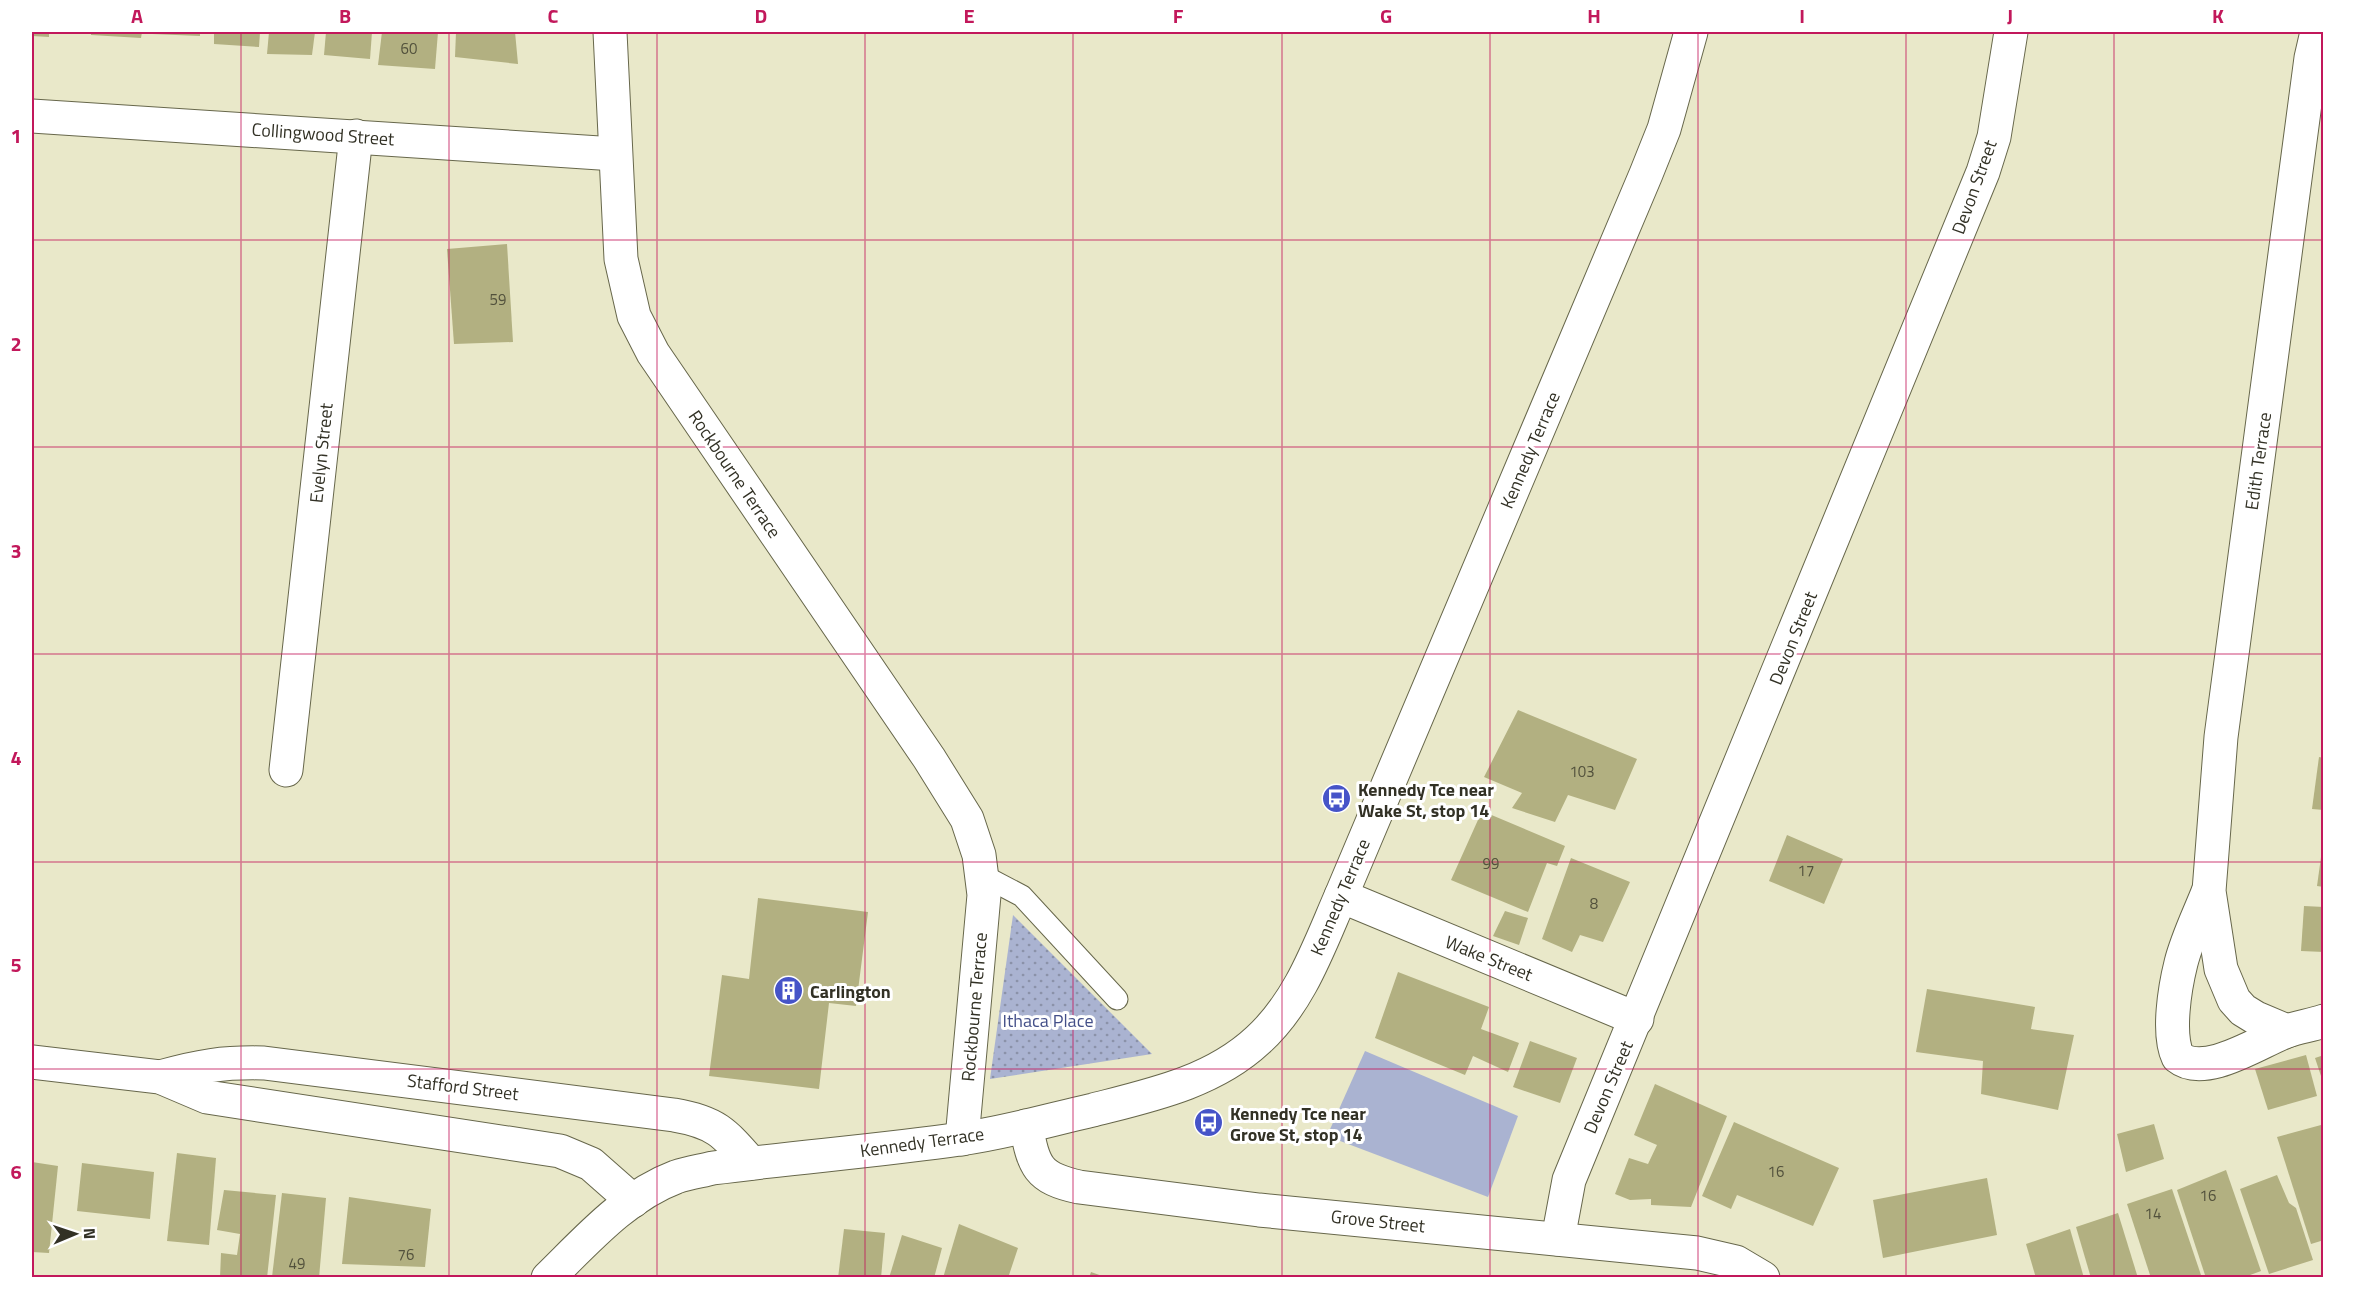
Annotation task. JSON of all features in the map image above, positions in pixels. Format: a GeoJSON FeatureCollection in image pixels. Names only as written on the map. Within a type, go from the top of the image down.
{"type":"FeatureCollection","features":[{"type":"Feature","properties":{"kind":"street","name":"Rockbourne Terrace"},"geometry":{"type":"LineString","coordinates":[[610,32],[621,258],[634,316],[653,353],[929,758],[967,819],[979,855],[984,896],[962,1139]]}},
{"type":"Feature","properties":{"kind":"street","name":"Kennedy Terrace"},"geometry":{"type":"LineString","coordinates":[[548,1278],[594,1232],[633,1201],[676,1177],[713,1168],[962,1139],[1026,1126],[1118,1104],[1191,1082],[1238,1056],[1259,1040],[1293,1000],[1341,896],[1646,174],[1667,118],[1691,32]]}},
{"type":"Feature","properties":{"kind":"street","name":"Devon Street"},"geometry":{"type":"LineString","coordinates":[[1558,1239],[1569,1180],[1983,172],[1994,137],[2011,32]]}},
{"type":"Feature","properties":{"kind":"street","name":"Edith Terrace"},"geometry":{"type":"LineString","coordinates":[[2287,1031],[2256,1018],[2243,1010],[2234,999],[2221,969],[2209,891],[2221,736],[2310,70],[2317,32]]}},
{"type":"Feature","properties":{"kind":"street","name":"Collingwood Street"},"geometry":{"type":"LineString","coordinates":[[32,116],[615,154]]}},
{"type":"Feature","properties":{"kind":"street","name":"Evelyn Street"},"geometry":{"type":"LineString","coordinates":[[285,770],[356,136]]}},
{"type":"Feature","properties":{"kind":"street","name":"Edith Terrace"},"geometry":{"type":"LineString","coordinates":[[2209,891],[2181,962],[2173,1027],[2173,1041],[2178,1057],[2188,1063],[2209,1062],[2257,1046],[2287,1031],[2324,1021]]}},
{"type":"Feature","properties":{"kind":"street","name":"Wake Street"},"geometry":{"type":"LineString","coordinates":[[1341,896],[1637,1019]]}},
{"type":"Feature","properties":{"kind":"street","name":"Stafford Street"},"geometry":{"type":"LineString","coordinates":[[32,1062],[160,1077],[207,1097],[560,1151],[591,1164],[633,1201]]}},
{"type":"Feature","properties":{"kind":"street","name":"Stafford Street"},"geometry":{"type":"LineString","coordinates":[[160,1077],[203,1065],[264,1063],[674,1115],[698,1119],[710,1124],[731,1141],[751,1163]]}},
{"type":"Feature","properties":{"kind":"street","name":"Grove Street"},"geometry":{"type":"LineString","coordinates":[[1026,1126],[1031,1153],[1040,1170],[1055,1181],[1079,1188],[1259,1210],[1697,1253],[1736,1262],[1763,1278]]}},
{"type":"Feature","properties":{"kind":"lane"},"geometry":{"type":"LineString","coordinates":[[982,875],[1022,896],[1117,999]]}},
{"type":"Feature","properties":{"kind":"green space","name":"Ithaca Place"},"geometry":{"type":"Polygon","coordinates":[[[1013,915],[1152,1054],[990,1079],[1013,915]]]}},
{"type":"Feature","properties":{"kind":"green space"},"geometry":{"type":"Polygon","coordinates":[[[1365,1051],[1518,1116],[1488,1197],[1327,1136],[1365,1051]]]}},
{"type":"Feature","properties":{"kind":"building"},"geometry":{"type":"Polygon","coordinates":[[[32,32],[49,32],[49,37],[32,36],[32,32]]]}},
{"type":"Feature","properties":{"kind":"building"},"geometry":{"type":"Polygon","coordinates":[[[91,32],[142,32],[141,38],[91,35],[91,32]]]}},
{"type":"Feature","properties":{"kind":"building"},"geometry":{"type":"Polygon","coordinates":[[[152,32],[200,32],[200,36],[152,34],[152,32]]]}},
{"type":"Feature","properties":{"kind":"building"},"geometry":{"type":"Polygon","coordinates":[[[214,32],[260,32],[259,47],[214,44],[214,32]]]}},
{"type":"Feature","properties":{"kind":"building"},"geometry":{"type":"Polygon","coordinates":[[[269,32],[315,32],[312,55],[267,54],[269,32]]]}},
{"type":"Feature","properties":{"kind":"building"},"geometry":{"type":"Polygon","coordinates":[[[326,32],[372,32],[370,59],[324,55],[326,32]]]}},
{"type":"Feature","properties":{"kind":"building"},"geometry":{"type":"Polygon","coordinates":[[[382,32],[438,32],[435,69],[378,65],[382,32]]]}},
{"type":"Feature","properties":{"kind":"building"},"geometry":{"type":"Polygon","coordinates":[[[456,32],[515,32],[518,64],[455,57],[456,32]]]}},
{"type":"Feature","properties":{"kind":"building"},"geometry":{"type":"Polygon","coordinates":[[[507,244],[513,342],[454,344],[447,249],[507,244]]]}},
{"type":"Feature","properties":{"kind":"building"},"geometry":{"type":"Polygon","coordinates":[[[1518,710],[1637,759],[1615,810],[1568,795],[1555,822],[1512,808],[1522,793],[1484,777],[1518,710]]]}},
{"type":"Feature","properties":{"kind":"building"},"geometry":{"type":"Polygon","coordinates":[[[2319,757],[2324,758],[2324,810],[2312,809],[2319,757]]]}},
{"type":"Feature","properties":{"kind":"building"},"geometry":{"type":"Polygon","coordinates":[[[1482,811],[1565,846],[1557,866],[1547,863],[1528,912],[1451,880],[1482,811]]]}},
{"type":"Feature","properties":{"kind":"building"},"geometry":{"type":"Polygon","coordinates":[[[1787,835],[1843,859],[1824,904],[1769,881],[1787,835]]]}},
{"type":"Feature","properties":{"kind":"building"},"geometry":{"type":"Polygon","coordinates":[[[2322,850],[2324,850],[2324,887],[2317,886],[2322,850]]]}},
{"type":"Feature","properties":{"kind":"building"},"geometry":{"type":"Polygon","coordinates":[[[1571,858],[1630,882],[1603,942],[1580,935],[1572,952],[1542,939],[1571,858]]]}},
{"type":"Feature","properties":{"kind":"building","name":"Carlington"},"geometry":{"type":"Polygon","coordinates":[[[758,898],[868,912],[856,1006],[829,1003],[819,1089],[709,1076],[722,975],[749,979],[758,898]]]}},
{"type":"Feature","properties":{"kind":"building"},"geometry":{"type":"Polygon","coordinates":[[[2304,906],[2324,907],[2324,952],[2301,951],[2304,906]]]}},
{"type":"Feature","properties":{"kind":"building"},"geometry":{"type":"Polygon","coordinates":[[[1505,911],[1528,918],[1519,945],[1493,936],[1505,911]]]}},
{"type":"Feature","properties":{"kind":"building"},"geometry":{"type":"Polygon","coordinates":[[[1398,972],[1489,1007],[1481,1029],[1519,1043],[1508,1072],[1473,1056],[1465,1075],[1375,1038],[1398,972]]]}},
{"type":"Feature","properties":{"kind":"building"},"geometry":{"type":"Polygon","coordinates":[[[1927,989],[2035,1007],[2031,1029],[2074,1035],[2058,1110],[1981,1094],[1983,1061],[1916,1052],[1927,989]]]}},
{"type":"Feature","properties":{"kind":"building"},"geometry":{"type":"Polygon","coordinates":[[[1530,1041],[1577,1058],[1560,1103],[1513,1087],[1530,1041]]]}},
{"type":"Feature","properties":{"kind":"building"},"geometry":{"type":"Polygon","coordinates":[[[2306,1055],[2317,1096],[2268,1110],[2255,1069],[2306,1055]]]}},
{"type":"Feature","properties":{"kind":"building"},"geometry":{"type":"Polygon","coordinates":[[[2324,1055],[2324,1082],[2323,1082],[2315,1058],[2324,1055]]]}},
{"type":"Feature","properties":{"kind":"building"},"geometry":{"type":"Polygon","coordinates":[[[1655,1084],[1727,1116],[1691,1207],[1651,1205],[1651,1199],[1630,1200],[1615,1194],[1629,1158],[1648,1164],[1657,1145],[1634,1135],[1655,1084]]]}},
{"type":"Feature","properties":{"kind":"building"},"geometry":{"type":"Polygon","coordinates":[[[1734,1122],[1839,1168],[1813,1226],[1737,1195],[1731,1209],[1702,1196],[1734,1122]]]}},
{"type":"Feature","properties":{"kind":"building"},"geometry":{"type":"Polygon","coordinates":[[[2154,1124],[2164,1159],[2126,1172],[2117,1134],[2154,1124]]]}},
{"type":"Feature","properties":{"kind":"building"},"geometry":{"type":"Polygon","coordinates":[[[2321,1125],[2324,1131],[2324,1240],[2311,1244],[2277,1137],[2321,1125]]]}},
{"type":"Feature","properties":{"kind":"building"},"geometry":{"type":"Polygon","coordinates":[[[177,1153],[216,1158],[209,1245],[167,1241],[177,1153]]]}},
{"type":"Feature","properties":{"kind":"building"},"geometry":{"type":"Polygon","coordinates":[[[32,1162],[58,1166],[49,1253],[32,1252],[32,1162]]]}},
{"type":"Feature","properties":{"kind":"building"},"geometry":{"type":"Polygon","coordinates":[[[82,1163],[154,1172],[150,1219],[77,1211],[82,1163]]]}},
{"type":"Feature","properties":{"kind":"building"},"geometry":{"type":"Polygon","coordinates":[[[2226,1170],[2261,1271],[2242,1278],[2206,1278],[2177,1190],[2226,1170]]]}},
{"type":"Feature","properties":{"kind":"building"},"geometry":{"type":"Polygon","coordinates":[[[2277,1175],[2289,1203],[2296,1208],[2313,1260],[2269,1274],[2240,1189],[2277,1175]]]}},
{"type":"Feature","properties":{"kind":"building"},"geometry":{"type":"Polygon","coordinates":[[[1987,1178],[1997,1235],[1883,1258],[1873,1200],[1987,1178]]]}},
{"type":"Feature","properties":{"kind":"building"},"geometry":{"type":"Polygon","coordinates":[[[2172,1189],[2202,1278],[2151,1278],[2127,1204],[2172,1189]]]}},
{"type":"Feature","properties":{"kind":"building"},"geometry":{"type":"Polygon","coordinates":[[[224,1190],[276,1195],[267,1278],[220,1278],[221,1253],[237,1255],[240,1234],[217,1230],[224,1190]]]}},
{"type":"Feature","properties":{"kind":"building"},"geometry":{"type":"Polygon","coordinates":[[[282,1193],[326,1198],[319,1278],[272,1277],[282,1193]]]}},
{"type":"Feature","properties":{"kind":"building"},"geometry":{"type":"Polygon","coordinates":[[[349,1197],[431,1209],[425,1267],[342,1264],[349,1197]]]}},
{"type":"Feature","properties":{"kind":"building"},"geometry":{"type":"Polygon","coordinates":[[[2118,1213],[2138,1278],[2091,1278],[2076,1227],[2118,1213]]]}},
{"type":"Feature","properties":{"kind":"building"},"geometry":{"type":"Polygon","coordinates":[[[959,1224],[1018,1248],[1008,1278],[943,1278],[959,1224]]]}},
{"type":"Feature","properties":{"kind":"building"},"geometry":{"type":"Polygon","coordinates":[[[844,1229],[885,1233],[881,1278],[838,1278],[844,1229]]]}},
{"type":"Feature","properties":{"kind":"building"},"geometry":{"type":"Polygon","coordinates":[[[2070,1229],[2084,1278],[2036,1278],[2026,1244],[2070,1229]]]}},
{"type":"Feature","properties":{"kind":"building"},"geometry":{"type":"Polygon","coordinates":[[[902,1235],[942,1248],[934,1278],[889,1278],[902,1235]]]}},
{"type":"Feature","properties":{"kind":"building"},"geometry":{"type":"Polygon","coordinates":[[[1091,1272],[1105,1277],[1105,1278],[1089,1278],[1091,1272]]]}},
{"type":"Feature","properties":{"kind":"place","name":"Kennedy Tce near Wake St, stop 14"},"geometry":{"type":"Point","coordinates":[1337,799]}},
{"type":"Feature","properties":{"kind":"place","name":"Carlington"},"geometry":{"type":"Point","coordinates":[789,991]}},
{"type":"Feature","properties":{"kind":"place","name":"Kennedy Tce near Grove St, stop 14"},"geometry":{"type":"Point","coordinates":[1209,1123]}}]}
